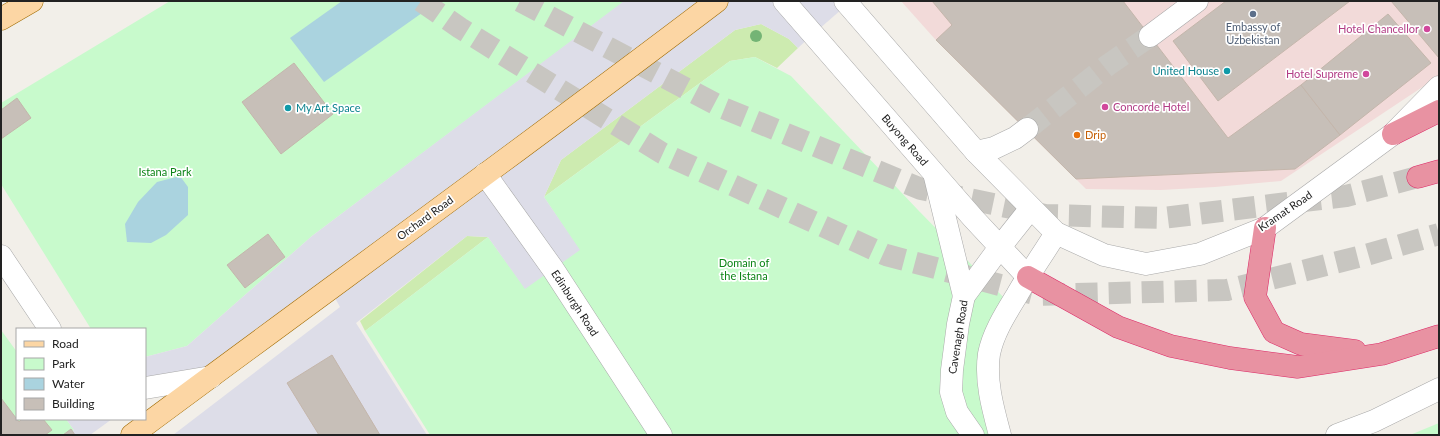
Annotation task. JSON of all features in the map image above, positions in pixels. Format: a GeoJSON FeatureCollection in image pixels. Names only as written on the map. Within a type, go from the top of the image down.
{"type":"FeatureCollection","features":[{"type":"Feature","properties":{"kind":"highway"},"geometry":{"type":"LineString","coordinates":[[1393,134],[1439,111]]}},
{"type":"Feature","properties":{"kind":"highway"},"geometry":{"type":"LineString","coordinates":[[1418,178],[1439,172]]}},
{"type":"Feature","properties":{"kind":"highway"},"geometry":{"type":"LineString","coordinates":[[1265,228],[1255,296],[1274,332],[1301,344],[1382,354]]}},
{"type":"Feature","properties":{"kind":"highway"},"geometry":{"type":"LineString","coordinates":[[1028,277],[1118,327],[1172,346],[1230,358],[1298,367],[1382,354],[1439,336]]}},
{"type":"Feature","properties":{"kind":"main road"},"geometry":{"type":"LineString","coordinates":[[8,11],[32,1]]}},
{"type":"Feature","properties":{"kind":"main road","name":"Orchard Road"},"geometry":{"type":"LineString","coordinates":[[132,435],[485,174],[585,102],[718,1]]}},
{"type":"Feature","properties":{"kind":"street","name":"Buyong Road"},"geometry":{"type":"LineString","coordinates":[[784,1],[934,174],[1028,277]]}},
{"type":"Feature","properties":{"kind":"street"},"geometry":{"type":"LineString","coordinates":[[845,1],[976,152],[1056,233],[1028,277],[994,337],[988,371],[990,394],[1000,435]]}},
{"type":"Feature","properties":{"kind":"street"},"geometry":{"type":"LineString","coordinates":[[1150,36],[1196,1]]}},
{"type":"Feature","properties":{"kind":"street","name":"Kramat Road"},"geometry":{"type":"LineString","coordinates":[[1056,233],[1104,255],[1146,264],[1200,254],[1265,228],[1393,134],[1439,87]]}},
{"type":"Feature","properties":{"kind":"street"},"geometry":{"type":"LineString","coordinates":[[976,152],[994,148],[1015,138],[1027,129]]}},
{"type":"Feature","properties":{"kind":"street","name":"Edinburgh Road"},"geometry":{"type":"LineString","coordinates":[[485,174],[552,269],[661,435]]}},
{"type":"Feature","properties":{"kind":"street"},"geometry":{"type":"LineString","coordinates":[[934,174],[964,296]]}},
{"type":"Feature","properties":{"kind":"street","name":"Cavenagh Road"},"geometry":{"type":"LineString","coordinates":[[973,435],[957,412],[951,392],[957,331],[964,296],[1031,208]]}},
{"type":"Feature","properties":{"kind":"street"},"geometry":{"type":"LineString","coordinates":[[5,270],[49,328]]}},
{"type":"Feature","properties":{"kind":"street"},"geometry":{"type":"LineString","coordinates":[[146,388],[211,376]]}},
{"type":"Feature","properties":{"kind":"street"},"geometry":{"type":"LineString","coordinates":[[1337,435],[1374,421],[1439,389]]}},
{"type":"Feature","properties":{"kind":"shaded area"},"geometry":{"type":"Polygon","coordinates":[[[624,1],[784,1],[814,33],[798,48],[789,39],[761,24],[735,30],[561,160],[544,197],[580,250],[525,289],[488,237],[467,236],[356,323],[427,435],[173,435],[340,307],[330,289],[211,377],[146,388],[146,357],[187,346],[312,236],[624,1]]]}},
{"type":"Feature","properties":{"kind":"shaded area"},"geometry":{"type":"Polygon","coordinates":[[[796,1],[835,1],[842,9],[819,29],[796,1]]]}},
{"type":"Feature","properties":{"kind":"shaded area"},"geometry":{"type":"Polygon","coordinates":[[[901,1],[1439,1],[1439,76],[1281,181],[1161,190],[1086,189],[934,38],[901,1]]]}},
{"type":"Feature","properties":{"kind":"shaded area"},"geometry":{"type":"Polygon","coordinates":[[[67,420],[111,420],[90,435],[67,435],[74,430],[67,420]]]}},
{"type":"Feature","properties":{"kind":"green space","name":"Istana Park"},"geometry":{"type":"Polygon","coordinates":[[[170,1],[625,1],[312,236],[187,346],[146,357],[146,328],[90,328],[1,184],[1,103],[170,1]]]}},
{"type":"Feature","properties":{"kind":"green space"},"geometry":{"type":"Polygon","coordinates":[[[761,24],[789,39],[798,48],[777,68],[755,57],[730,61],[544,197],[561,160],[735,30],[761,24]]]}},
{"type":"Feature","properties":{"kind":"green space","name":"Domain of the Istana"},"geometry":{"type":"Polygon","coordinates":[[[755,57],[791,76],[918,210],[1011,305],[982,381],[989,435],[430,435],[365,331],[488,237],[525,288],[579,250],[544,197],[730,61],[755,57]]]}},
{"type":"Feature","properties":{"kind":"green space"},"geometry":{"type":"Polygon","coordinates":[[[467,236],[488,237],[365,331],[360,321],[467,236]]]}},
{"type":"Feature","properties":{"kind":"green space"},"geometry":{"type":"Polygon","coordinates":[[[1,330],[16,351],[16,420],[67,420],[74,430],[67,435],[1,435],[1,330]]]}},
{"type":"Feature","properties":{"kind":"green space"},"geometry":{"type":"Polygon","coordinates":[[[1439,423],[1439,435],[1410,435],[1439,423]]]}},
{"type":"Feature","properties":{"kind":"water"},"geometry":{"type":"Polygon","coordinates":[[[342,1],[439,1],[324,82],[290,38],[342,1]]]}},
{"type":"Feature","properties":{"kind":"water"},"geometry":{"type":"Polygon","coordinates":[[[180,176],[188,187],[188,215],[166,235],[151,243],[127,242],[125,224],[138,202],[157,182],[180,176]]]}},
{"type":"Feature","properties":{"kind":"building","name":"Concorde Hotel"},"geometry":{"type":"Polygon","coordinates":[[[932,1],[1123,1],[1228,138],[1301,85],[1340,135],[1295,169],[1076,179],[936,40],[952,25],[932,1]]]}},
{"type":"Feature","properties":{"kind":"building","name":"United House"},"geometry":{"type":"Polygon","coordinates":[[[1226,1],[1350,1],[1218,101],[1173,41],[1226,1]]]}},
{"type":"Feature","properties":{"kind":"building","name":"Hotel Chancellor"},"geometry":{"type":"Polygon","coordinates":[[[1391,1],[1439,1],[1439,58],[1391,1]]]}},
{"type":"Feature","properties":{"kind":"building","name":"Hotel Supreme"},"geometry":{"type":"Polygon","coordinates":[[[1388,14],[1431,63],[1340,135],[1301,85],[1388,14]]]}},
{"type":"Feature","properties":{"kind":"building","name":"My Art Space"},"geometry":{"type":"Polygon","coordinates":[[[294,63],[333,114],[281,154],[242,102],[294,63]]]}},
{"type":"Feature","properties":{"kind":"building"},"geometry":{"type":"Polygon","coordinates":[[[17,98],[31,118],[1,139],[1,110],[17,98]]]}},
{"type":"Feature","properties":{"kind":"building"},"geometry":{"type":"Polygon","coordinates":[[[268,234],[285,257],[245,288],[227,265],[268,234]]]}},
{"type":"Feature","properties":{"kind":"building"},"geometry":{"type":"Polygon","coordinates":[[[332,355],[380,435],[319,435],[287,383],[332,355]]]}},
{"type":"Feature","properties":{"kind":"building"},"geometry":{"type":"Polygon","coordinates":[[[1,398],[19,422],[21,420],[44,420],[52,430],[45,435],[1,435],[1,398]]]}},
{"type":"Feature","properties":{"kind":"building"},"geometry":{"type":"Polygon","coordinates":[[[71,429],[75,435],[63,435],[71,429]]]}},
{"type":"Feature","properties":{"kind":"tunnel"},"geometry":{"type":"LineString","coordinates":[[421,1],[460,28],[662,153],[886,255],[1038,295],[1227,290],[1366,255],[1439,234]]}},
{"type":"Feature","properties":{"kind":"tunnel"},"geometry":{"type":"LineString","coordinates":[[520,1],[723,108],[921,189],[1045,215],[1163,218],[1346,196],[1418,177]]}},
{"type":"Feature","properties":{"kind":"tunnel"},"geometry":{"type":"LineString","coordinates":[[1027,129],[1108,65],[1150,36]]}},
{"type":"Feature","properties":{"kind":"place","name":"Embassy of Uzbekistan"},"geometry":{"type":"Point","coordinates":[1253,14]}},
{"type":"Feature","properties":{"kind":"place","name":"Hotel Chancellor"},"geometry":{"type":"Point","coordinates":[1427,29]}},
{"type":"Feature","properties":{"kind":"place","name":"United House"},"geometry":{"type":"Point","coordinates":[1227,71]}},
{"type":"Feature","properties":{"kind":"place","name":"Hotel Supreme"},"geometry":{"type":"Point","coordinates":[1366,74]}},
{"type":"Feature","properties":{"kind":"place","name":"Concorde Hotel"},"geometry":{"type":"Point","coordinates":[1105,107]}},
{"type":"Feature","properties":{"kind":"place","name":"My Art Space"},"geometry":{"type":"Point","coordinates":[288,108]}},
{"type":"Feature","properties":{"kind":"place","name":"Drip"},"geometry":{"type":"Point","coordinates":[1077,135]}}]}
